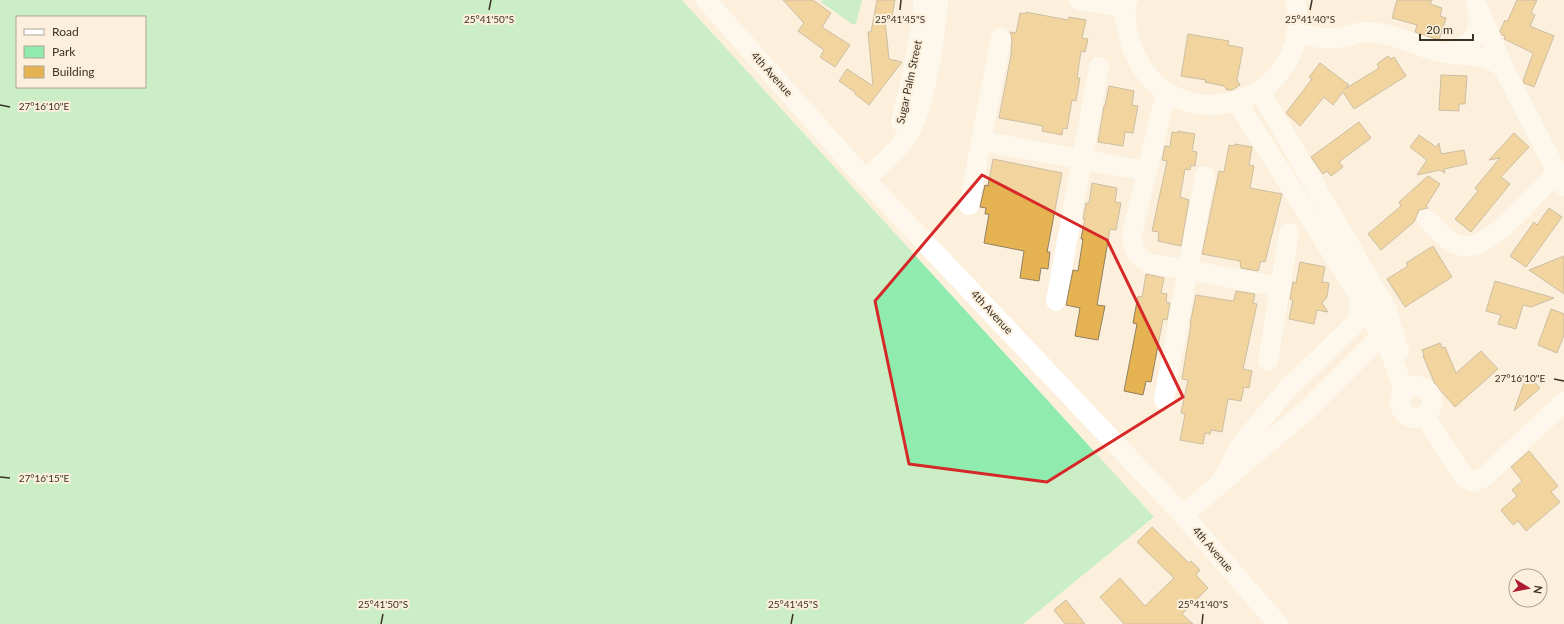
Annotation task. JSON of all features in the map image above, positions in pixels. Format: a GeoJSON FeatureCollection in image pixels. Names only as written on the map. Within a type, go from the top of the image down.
{"type":"FeatureCollection","features":[{"type":"Feature","properties":{"kind":"street","name":"4th Avenue"},"geometry":{"type":"LineString","coordinates":[[706,0],[862,175],[1184,515],[1278,624]]}},
{"type":"Feature","properties":{"kind":"street","name":"Sugar Palm Street"},"geometry":{"type":"LineString","coordinates":[[862,175],[898,130],[905,111],[923,14],[924,0]]}},
{"type":"Feature","properties":{"kind":"street","name":"Sugar Palm Street"},"geometry":{"type":"LineString","coordinates":[[862,175],[891,157],[908,134],[919,112],[926,78],[938,0]]}},
{"type":"Feature","properties":{"kind":"street"},"geometry":{"type":"LineString","coordinates":[[1079,0],[1126,4],[1128,33],[1137,61],[1155,84],[1166,92],[1180,99],[1208,106],[1237,102],[1260,91],[1284,68],[1296,41],[1298,14],[1295,0]]}},
{"type":"Feature","properties":{"kind":"street"},"geometry":{"type":"LineString","coordinates":[[1446,53],[1458,51],[1467,46],[1473,39],[1479,21],[1475,0]]}},
{"type":"Feature","properties":{"kind":"street"},"geometry":{"type":"LineString","coordinates":[[1427,219],[1446,238],[1462,246],[1472,246],[1496,234],[1560,179],[1503,67],[1475,0]]}},
{"type":"Feature","properties":{"kind":"street"},"geometry":{"type":"LineString","coordinates":[[1296,32],[1309,37],[1327,39],[1364,32],[1375,33],[1446,53],[1485,58],[1494,61],[1503,67]]}},
{"type":"Feature","properties":{"kind":"street"},"geometry":{"type":"LineString","coordinates":[[969,205],[1001,38]]}},
{"type":"Feature","properties":{"kind":"street"},"geometry":{"type":"LineString","coordinates":[[1056,301],[1099,67]]}},
{"type":"Feature","properties":{"kind":"street"},"geometry":{"type":"LineString","coordinates":[[1260,91],[1387,310],[1408,389]]}},
{"type":"Feature","properties":{"kind":"street"},"geometry":{"type":"LineString","coordinates":[[1166,92],[1132,234],[1132,246],[1138,256],[1148,263],[1281,287]]}},
{"type":"Feature","properties":{"kind":"street"},"geometry":{"type":"LineString","coordinates":[[1237,102],[1360,297],[1408,389]]}},
{"type":"Feature","properties":{"kind":"street"},"geometry":{"type":"LineString","coordinates":[[981,141],[1146,171]]}},
{"type":"Feature","properties":{"kind":"street"},"geometry":{"type":"LineString","coordinates":[[1164,400],[1205,176]]}},
{"type":"Feature","properties":{"kind":"street"},"geometry":{"type":"LineString","coordinates":[[1268,361],[1289,233]]}},
{"type":"Feature","properties":{"kind":"street"},"geometry":{"type":"LineString","coordinates":[[1222,482],[1240,446],[1289,387],[1351,328],[1358,318],[1360,297]]}},
{"type":"Feature","properties":{"kind":"street"},"geometry":{"type":"LineString","coordinates":[[1184,515],[1307,410],[1381,336],[1388,320],[1387,310]]}},
{"type":"Feature","properties":{"kind":"street"},"geometry":{"type":"LineString","coordinates":[[1408,389],[1421,387],[1429,393],[1432,403],[1428,412],[1424,416],[1464,477],[1473,482],[1484,477],[1564,402]]}},
{"type":"Feature","properties":{"kind":"highlighted area"},"geometry":{"type":"Polygon","coordinates":[[[982,175],[1107,240],[1183,397],[1047,482],[909,464],[875,301],[982,175]]]}},
{"type":"Feature","properties":{"kind":"green space"},"geometry":{"type":"Polygon","coordinates":[[[0,0],[682,0],[1154,517],[1023,624],[0,624],[0,0]]]}},
{"type":"Feature","properties":{"kind":"green space"},"geometry":{"type":"Polygon","coordinates":[[[823,0],[862,0],[856,24],[852,24],[821,2],[823,0]]]}},
{"type":"Feature","properties":{"kind":"building"},"geometry":{"type":"Polygon","coordinates":[[[783,0],[813,0],[831,13],[822,27],[850,45],[835,67],[820,57],[824,50],[798,31],[804,23],[783,0]]]}},
{"type":"Feature","properties":{"kind":"building"},"geometry":{"type":"Polygon","coordinates":[[[877,0],[895,0],[891,21],[885,20],[889,59],[902,62],[869,105],[855,94],[856,93],[839,81],[847,69],[873,86],[868,32],[871,32],[877,0]]]}},
{"type":"Feature","properties":{"kind":"building"},"geometry":{"type":"Polygon","coordinates":[[[1397,0],[1432,0],[1430,4],[1442,8],[1440,16],[1446,18],[1439,40],[1415,32],[1417,25],[1392,18],[1397,0]]]}},
{"type":"Feature","properties":{"kind":"building"},"geometry":{"type":"Polygon","coordinates":[[[1517,0],[1537,0],[1531,13],[1535,15],[1530,26],[1554,36],[1534,87],[1524,83],[1523,81],[1533,53],[1504,39],[1505,36],[1502,35],[1500,31],[1505,20],[1507,22],[1517,0]]]}},
{"type":"Feature","properties":{"kind":"building"},"geometry":{"type":"Polygon","coordinates":[[[1026,12],[1068,20],[1069,17],[1086,20],[1082,38],[1088,39],[1085,52],[1081,51],[1077,78],[1080,78],[1076,101],[1072,100],[1067,129],[1063,128],[1062,135],[1042,131],[1043,126],[999,118],[1011,55],[1012,40],[1010,32],[1016,33],[1020,13],[1026,14],[1026,12]]]}},
{"type":"Feature","properties":{"kind":"building"},"geometry":{"type":"Polygon","coordinates":[[[1188,34],[1229,41],[1228,45],[1243,48],[1237,80],[1240,85],[1232,90],[1227,90],[1224,86],[1205,82],[1206,80],[1181,76],[1188,34]]]}},
{"type":"Feature","properties":{"kind":"building"},"geometry":{"type":"Polygon","coordinates":[[[1388,56],[1391,59],[1394,57],[1406,76],[1354,109],[1343,92],[1333,105],[1324,97],[1300,126],[1286,113],[1312,79],[1309,77],[1320,63],[1349,85],[1345,89],[1379,68],[1377,64],[1388,56]]]}},
{"type":"Feature","properties":{"kind":"building"},"geometry":{"type":"Polygon","coordinates":[[[1441,75],[1467,76],[1465,104],[1459,104],[1459,111],[1439,110],[1441,75]]]}},
{"type":"Feature","properties":{"kind":"building"},"geometry":{"type":"Polygon","coordinates":[[[1109,86],[1134,91],[1132,105],[1138,106],[1133,133],[1125,132],[1123,146],[1098,142],[1109,86]]]}},
{"type":"Feature","properties":{"kind":"building"},"geometry":{"type":"Polygon","coordinates":[[[1359,122],[1371,138],[1339,162],[1343,167],[1331,176],[1327,171],[1323,174],[1311,157],[1359,122]]]}},
{"type":"Feature","properties":{"kind":"building"},"geometry":{"type":"Polygon","coordinates":[[[1178,131],[1195,134],[1192,151],[1197,152],[1195,166],[1191,165],[1190,170],[1185,169],[1180,197],[1189,200],[1181,246],[1158,241],[1159,232],[1152,231],[1167,161],[1162,160],[1165,146],[1170,147],[1172,132],[1178,133],[1178,131]]]}},
{"type":"Feature","properties":{"kind":"building"},"geometry":{"type":"Polygon","coordinates":[[[1514,133],[1529,147],[1501,177],[1510,184],[1471,232],[1455,219],[1478,191],[1475,188],[1500,158],[1489,160],[1514,133]]]}},
{"type":"Feature","properties":{"kind":"building"},"geometry":{"type":"Polygon","coordinates":[[[1419,135],[1436,147],[1439,143],[1441,154],[1464,150],[1467,164],[1444,169],[1445,173],[1440,170],[1417,175],[1427,160],[1410,147],[1419,135]]]}},
{"type":"Feature","properties":{"kind":"building"},"geometry":{"type":"Polygon","coordinates":[[[1235,144],[1252,147],[1249,165],[1254,166],[1250,188],[1282,194],[1265,262],[1261,261],[1258,271],[1241,268],[1240,261],[1202,254],[1219,171],[1224,172],[1229,145],[1234,146],[1235,144]]]}},
{"type":"Feature","properties":{"kind":"building"},"geometry":{"type":"Polygon","coordinates":[[[993,159],[1062,173],[1047,252],[1050,252],[1048,269],[1041,268],[1039,281],[1020,278],[1024,251],[984,243],[989,214],[985,214],[986,208],[980,207],[985,185],[988,186],[993,159]]]}},
{"type":"Feature","properties":{"kind":"building"},"geometry":{"type":"Polygon","coordinates":[[[1428,176],[1440,184],[1426,206],[1428,208],[1419,210],[1414,222],[1381,250],[1368,234],[1401,206],[1399,202],[1428,176]]]}},
{"type":"Feature","properties":{"kind":"building"},"geometry":{"type":"Polygon","coordinates":[[[1092,183],[1117,188],[1115,202],[1121,203],[1116,230],[1110,229],[1097,305],[1105,306],[1098,340],[1075,336],[1080,308],[1066,305],[1073,270],[1078,271],[1083,239],[1081,239],[1085,219],[1083,219],[1086,203],[1089,203],[1092,183]]]}},
{"type":"Feature","properties":{"kind":"building"},"geometry":{"type":"Polygon","coordinates":[[[1549,208],[1562,217],[1526,267],[1510,256],[1534,222],[1537,225],[1549,208]]]}},
{"type":"Feature","properties":{"kind":"building"},"geometry":{"type":"Polygon","coordinates":[[[1433,246],[1452,277],[1405,307],[1387,279],[1408,266],[1406,263],[1433,246]]]}},
{"type":"Feature","properties":{"kind":"building"},"geometry":{"type":"Polygon","coordinates":[[[1564,256],[1564,294],[1529,270],[1564,256]]]}},
{"type":"Feature","properties":{"kind":"building"},"geometry":{"type":"Polygon","coordinates":[[[1300,262],[1325,267],[1322,282],[1329,283],[1327,297],[1322,303],[1328,312],[1317,310],[1314,324],[1289,319],[1293,300],[1290,299],[1293,282],[1296,283],[1300,262]]]}},
{"type":"Feature","properties":{"kind":"building"},"geometry":{"type":"Polygon","coordinates":[[[1146,274],[1164,278],[1161,293],[1167,294],[1166,302],[1170,303],[1167,320],[1163,319],[1151,382],[1146,381],[1143,395],[1124,391],[1137,324],[1133,323],[1138,296],[1142,297],[1146,274]]]}},
{"type":"Feature","properties":{"kind":"building"},"geometry":{"type":"Polygon","coordinates":[[[1495,281],[1554,298],[1531,307],[1523,305],[1516,329],[1498,324],[1501,315],[1486,311],[1495,281]]]}},
{"type":"Feature","properties":{"kind":"building"},"geometry":{"type":"Polygon","coordinates":[[[1236,291],[1255,294],[1253,303],[1257,304],[1243,369],[1252,371],[1249,388],[1244,387],[1241,401],[1228,399],[1222,432],[1211,430],[1210,434],[1205,433],[1203,444],[1180,440],[1185,414],[1181,413],[1188,380],[1182,379],[1196,295],[1232,301],[1234,300],[1236,291]]]}},
{"type":"Feature","properties":{"kind":"building"},"geometry":{"type":"Polygon","coordinates":[[[1551,309],[1564,314],[1564,335],[1557,353],[1538,345],[1551,309]]]}},
{"type":"Feature","properties":{"kind":"building"},"geometry":{"type":"Polygon","coordinates":[[[1440,343],[1442,348],[1445,347],[1456,373],[1481,351],[1498,369],[1455,407],[1435,384],[1423,356],[1422,350],[1440,343]]]}},
{"type":"Feature","properties":{"kind":"building"},"geometry":{"type":"Polygon","coordinates":[[[1527,374],[1540,388],[1514,411],[1527,374]]]}},
{"type":"Feature","properties":{"kind":"building"},"geometry":{"type":"Polygon","coordinates":[[[1529,451],[1558,486],[1551,492],[1560,502],[1526,531],[1518,521],[1513,525],[1501,510],[1517,496],[1512,490],[1522,481],[1511,467],[1529,451]]]}},
{"type":"Feature","properties":{"kind":"building"},"geometry":{"type":"Polygon","coordinates":[[[1152,527],[1189,563],[1191,561],[1200,570],[1196,575],[1208,588],[1182,614],[1193,624],[1124,624],[1100,597],[1120,578],[1145,606],[1174,578],[1137,542],[1152,527]]]}},
{"type":"Feature","properties":{"kind":"building"},"geometry":{"type":"Polygon","coordinates":[[[1066,600],[1085,624],[1065,624],[1054,610],[1066,600]]]}}]}
